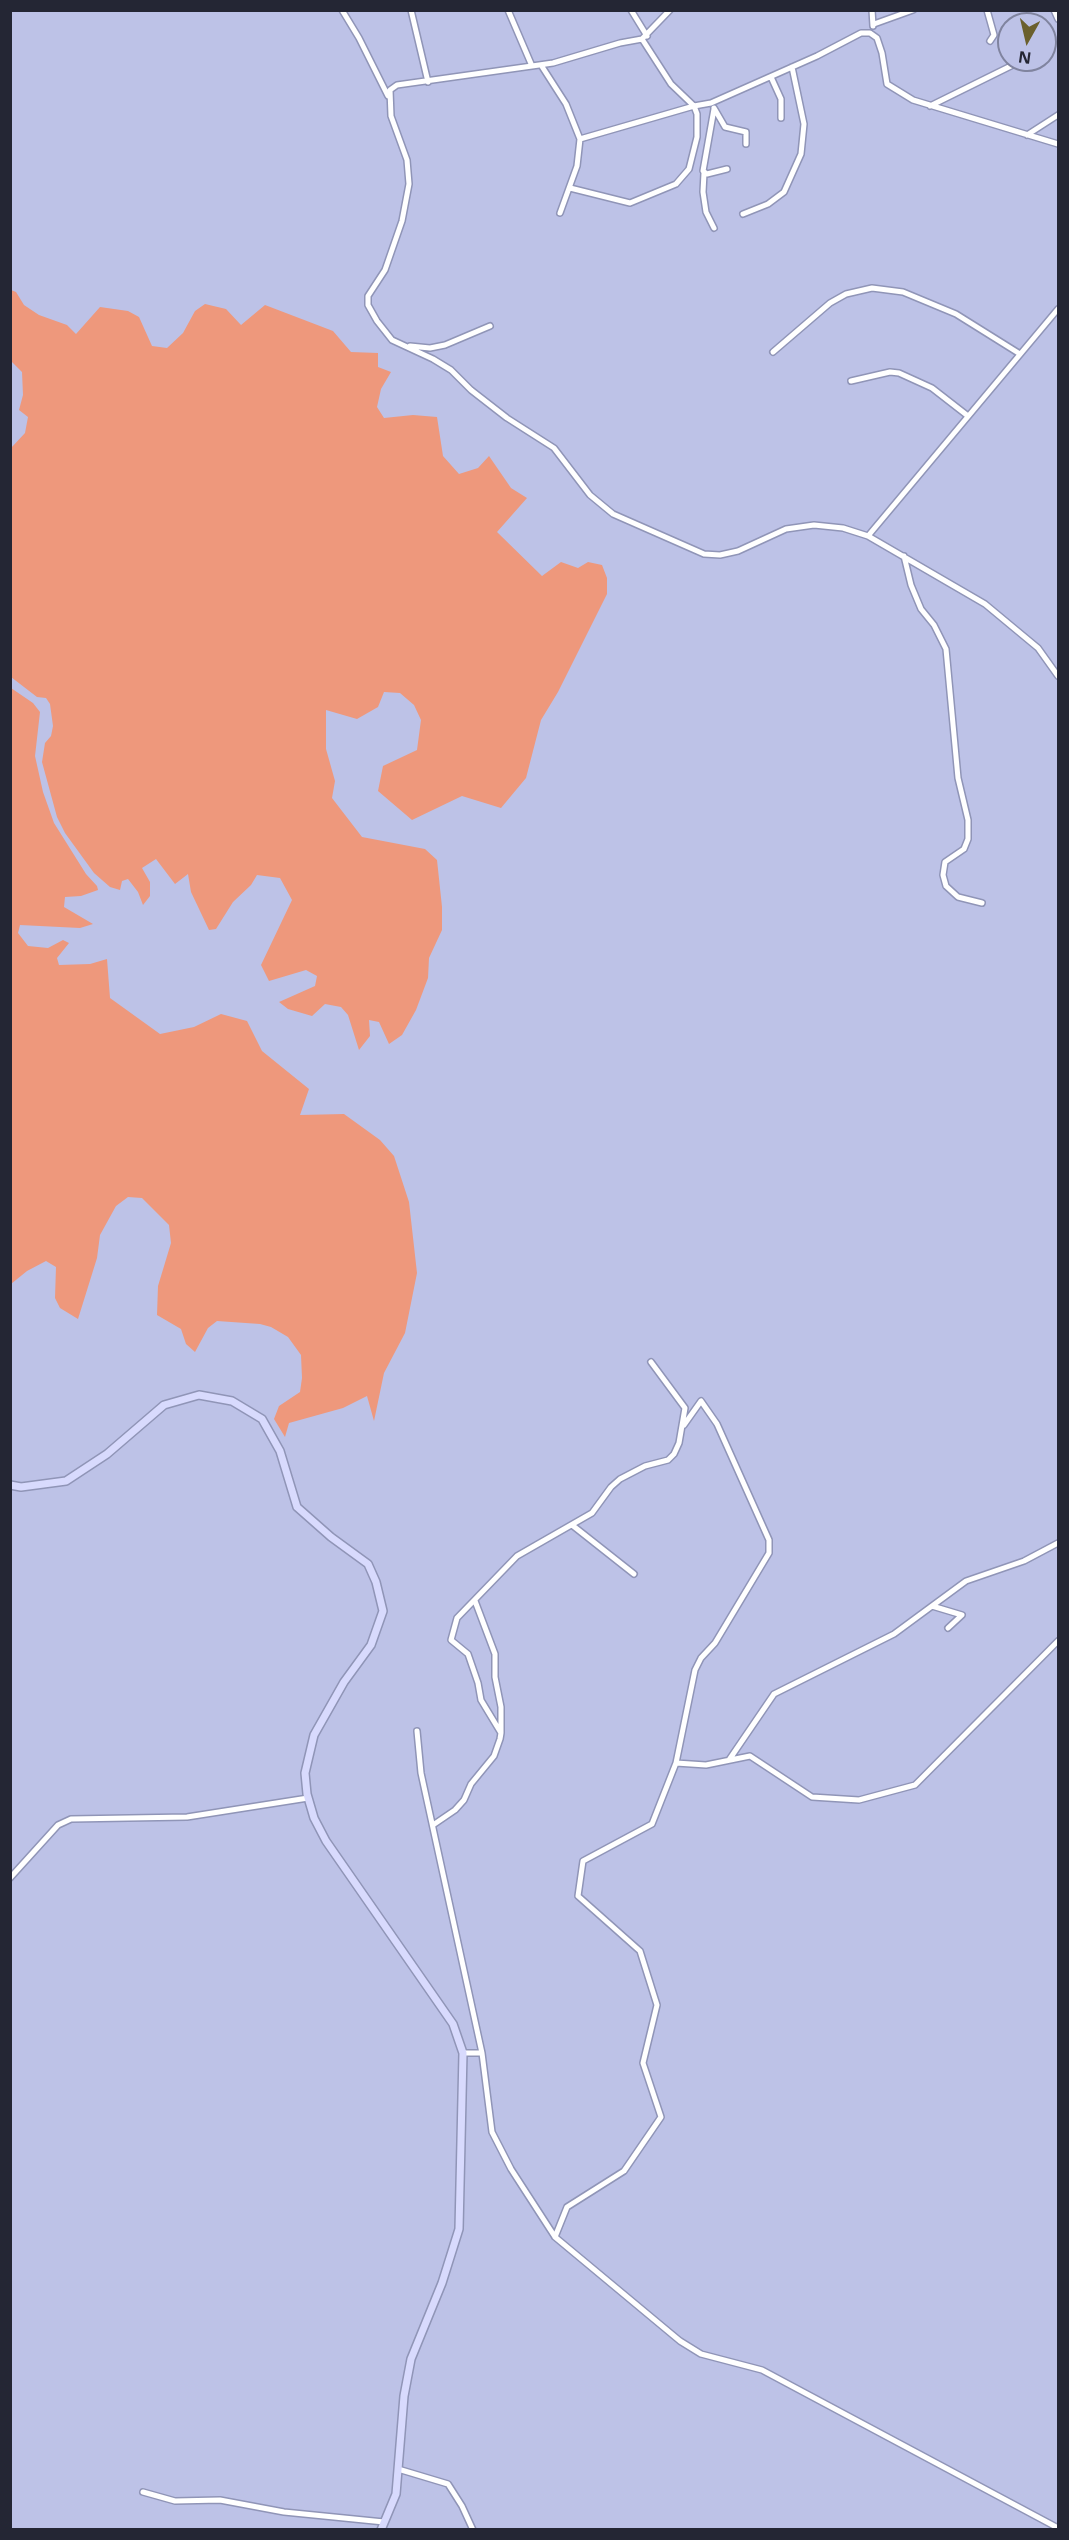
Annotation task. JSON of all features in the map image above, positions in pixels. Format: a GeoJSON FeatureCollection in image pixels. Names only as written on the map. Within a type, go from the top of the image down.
{"type":"FeatureCollection","features":[{"type":"Feature","properties":{"kind":"main road"},"geometry":{"type":"LineString","coordinates":[[10,1485],[21,1487],[66,1481],[107,1454],[164,1405],[199,1395],[232,1401],[262,1419],[280,1451],[297,1507],[331,1538],[368,1564],[383,1611],[371,1645],[344,1682],[314,1735],[305,1773],[308,1798],[314,1818],[326,1841],[453,2024],[463,2053],[459,2229],[442,2283],[411,2359],[404,2396],[396,2494],[382,2526]]}},
{"type":"Feature","properties":{"kind":"street"},"geometry":{"type":"LineString","coordinates":[[342,10],[359,38],[388,97],[407,160],[408,201],[385,270],[368,296],[368,305],[392,340],[433,358],[451,370],[471,390],[507,418],[554,448],[590,495],[613,514],[704,554],[720,555],[738,551],[786,529],[814,525],[843,528],[868,536],[985,604],[1057,665],[1059,676]]}},
{"type":"Feature","properties":{"kind":"street"},"geometry":{"type":"LineString","coordinates":[[411,10],[428,82]]}},
{"type":"Feature","properties":{"kind":"street"},"geometry":{"type":"LineString","coordinates":[[508,10],[532,66]]}},
{"type":"Feature","properties":{"kind":"street"},"geometry":{"type":"LineString","coordinates":[[570,188],[630,203],[643,200],[676,184],[689,169],[698,124],[694,106],[670,84],[631,10]]}},
{"type":"Feature","properties":{"kind":"street"},"geometry":{"type":"LineString","coordinates":[[388,97],[393,87],[541,65],[645,37],[670,10]]}},
{"type":"Feature","properties":{"kind":"street"},"geometry":{"type":"LineString","coordinates":[[870,33],[873,24],[872,10]]}},
{"type":"Feature","properties":{"kind":"street"},"geometry":{"type":"LineString","coordinates":[[873,24],[913,10]]}},
{"type":"Feature","properties":{"kind":"street"},"geometry":{"type":"LineString","coordinates":[[987,10],[994,35],[990,41]]}},
{"type":"Feature","properties":{"kind":"street"},"geometry":{"type":"LineString","coordinates":[[1054,10],[1059,19]]}},
{"type":"Feature","properties":{"kind":"street"},"geometry":{"type":"LineString","coordinates":[[580,139],[711,103],[771,77],[861,33],[870,33],[877,38],[887,84],[913,100],[1059,144]]}},
{"type":"Feature","properties":{"kind":"street"},"geometry":{"type":"LineString","coordinates":[[541,65],[566,104],[580,139],[577,166],[560,213]]}},
{"type":"Feature","properties":{"kind":"street"},"geometry":{"type":"LineString","coordinates":[[743,214],[768,204],[784,192],[801,154],[804,124],[792,67]]}},
{"type":"Feature","properties":{"kind":"street"},"geometry":{"type":"LineString","coordinates":[[930,106],[999,72]]}},
{"type":"Feature","properties":{"kind":"street"},"geometry":{"type":"LineString","coordinates":[[771,77],[782,99],[782,118]]}},
{"type":"Feature","properties":{"kind":"street"},"geometry":{"type":"LineString","coordinates":[[711,103],[725,127],[746,132],[746,144]]}},
{"type":"Feature","properties":{"kind":"street"},"geometry":{"type":"LineString","coordinates":[[714,109],[704,173],[706,212],[714,228]]}},
{"type":"Feature","properties":{"kind":"street"},"geometry":{"type":"LineString","coordinates":[[1027,135],[1059,115]]}},
{"type":"Feature","properties":{"kind":"street"},"geometry":{"type":"LineString","coordinates":[[704,173],[727,169]]}},
{"type":"Feature","properties":{"kind":"street"},"geometry":{"type":"LineString","coordinates":[[773,352],[824,307],[846,294],[873,288],[894,290],[956,314],[1020,354]]}},
{"type":"Feature","properties":{"kind":"street"},"geometry":{"type":"LineString","coordinates":[[868,536],[1059,309]]}},
{"type":"Feature","properties":{"kind":"street"},"geometry":{"type":"LineString","coordinates":[[405,346],[430,348],[462,340],[490,326]]}},
{"type":"Feature","properties":{"kind":"street"},"geometry":{"type":"LineString","coordinates":[[430,348],[433,358]]}},
{"type":"Feature","properties":{"kind":"street"},"geometry":{"type":"LineString","coordinates":[[851,381],[890,372],[900,373],[932,388],[968,416]]}},
{"type":"Feature","properties":{"kind":"street"},"geometry":{"type":"LineString","coordinates":[[904,556],[910,585],[921,609],[934,625],[946,650],[958,778],[968,820],[968,839],[964,849],[945,862],[942,875],[946,886],[958,897],[982,903]]}},
{"type":"Feature","properties":{"kind":"street"},"geometry":{"type":"LineString","coordinates":[[501,1733],[481,1700],[468,1654],[451,1640],[457,1618],[482,1595],[517,1556],[592,1513],[611,1487],[620,1479],[645,1466],[668,1460],[677,1449],[686,1415],[682,1402],[651,1362]]}},
{"type":"Feature","properties":{"kind":"street"},"geometry":{"type":"LineString","coordinates":[[555,2237],[567,2207],[624,2171],[661,2117],[643,2063],[657,2005],[640,1951],[578,1896],[583,1861],[652,1824],[676,1762],[695,1670],[701,1658],[715,1643],[769,1552],[769,1540],[717,1425],[701,1401],[683,1426]]}},
{"type":"Feature","properties":{"kind":"street"},"geometry":{"type":"LineString","coordinates":[[572,1525],[634,1574]]}},
{"type":"Feature","properties":{"kind":"street"},"geometry":{"type":"LineString","coordinates":[[729,1760],[774,1694],[894,1634],[966,1581],[1024,1561],[1059,1543]]}},
{"type":"Feature","properties":{"kind":"street"},"geometry":{"type":"LineString","coordinates":[[480,1611],[482,1595]]}},
{"type":"Feature","properties":{"kind":"street"},"geometry":{"type":"LineString","coordinates":[[433,1825],[464,1800],[471,1784],[494,1756],[501,1733],[495,1654],[475,1601]]}},
{"type":"Feature","properties":{"kind":"street"},"geometry":{"type":"LineString","coordinates":[[932,1606],[962,1615],[948,1628]]}},
{"type":"Feature","properties":{"kind":"street"},"geometry":{"type":"LineString","coordinates":[[676,1762],[706,1765],[750,1756],[812,1797],[859,1800],[915,1785],[1059,1641]]}},
{"type":"Feature","properties":{"kind":"street"},"geometry":{"type":"LineString","coordinates":[[417,1731],[421,1773],[482,2053],[492,2132],[511,2169],[555,2237],[700,2355],[762,2370],[1059,2528]]}},
{"type":"Feature","properties":{"kind":"street"},"geometry":{"type":"LineString","coordinates":[[10,1878],[58,1824],[71,1819],[187,1817],[308,1798]]}},
{"type":"Feature","properties":{"kind":"street"},"geometry":{"type":"LineString","coordinates":[[463,2053],[482,2053]]}},
{"type":"Feature","properties":{"kind":"street"},"geometry":{"type":"LineString","coordinates":[[398,2469],[448,2484],[473,2529]]}},
{"type":"Feature","properties":{"kind":"street"},"geometry":{"type":"LineString","coordinates":[[143,2492],[175,2501],[220,2500],[382,2526]]}},
{"type":"Feature","properties":{"kind":"shaded area"},"geometry":{"type":"Polygon","coordinates":[[[11,290],[16,292],[24,305],[39,315],[67,325],[76,334],[100,307],[128,311],[139,317],[152,346],[167,348],[183,333],[195,311],[205,304],[226,309],[241,325],[265,305],[333,331],[351,352],[378,353],[378,367],[391,372],[381,389],[377,407],[384,418],[413,415],[437,417],[443,456],[459,474],[478,468],[489,456],[511,488],[527,498],[497,532],[542,576],[561,562],[578,568],[588,562],[602,565],[607,578],[607,594],[558,692],[541,720],[526,778],[501,808],[462,796],[412,820],[378,791],[383,766],[417,750],[421,720],[414,705],[400,693],[384,692],[378,707],[357,719],[326,710],[326,749],[335,781],[332,798],[362,837],[425,849],[437,860],[442,930],[429,958],[428,978],[416,1010],[402,1035],[389,1044],[379,1022],[369,1020],[370,1036],[359,1050],[348,1015],[341,1007],[325,1004],[312,1016],[288,1009],[279,1002],[315,986],[317,976],[306,970],[269,981],[261,965],[292,900],[280,878],[257,875],[251,885],[233,902],[216,929],[209,930],[191,892],[188,874],[175,884],[156,859],[142,868],[150,882],[150,896],[143,905],[138,892],[128,879],[122,881],[120,890],[110,887],[94,873],[65,833],[57,817],[42,762],[45,743],[51,736],[53,726],[50,704],[46,698],[37,697],[11,677],[11,448],[25,433],[28,417],[19,410],[23,395],[22,372],[11,361],[11,290]]]}},
{"type":"Feature","properties":{"kind":"shaded area"},"geometry":{"type":"Polygon","coordinates":[[[11,688],[33,703],[40,712],[35,756],[43,792],[54,823],[98,890],[81,896],[65,897],[64,907],[93,924],[80,928],[20,925],[18,933],[28,946],[48,948],[63,940],[69,943],[57,958],[59,965],[90,964],[107,959],[110,998],[160,1034],[194,1027],[221,1014],[247,1021],[262,1051],[309,1089],[300,1115],[344,1114],[380,1140],[394,1156],[409,1202],[417,1273],[405,1333],[384,1373],[374,1421],[367,1396],[343,1408],[289,1423],[285,1437],[274,1419],[279,1406],[300,1392],[302,1378],[301,1355],[288,1337],[271,1327],[260,1324],[217,1321],[208,1328],[195,1352],[186,1344],[181,1329],[157,1315],[158,1286],[171,1243],[169,1225],[142,1198],[128,1197],[116,1206],[100,1235],[97,1258],[78,1319],[60,1308],[55,1298],[56,1267],[46,1261],[27,1271],[11,1284],[11,688]]]}}]}
